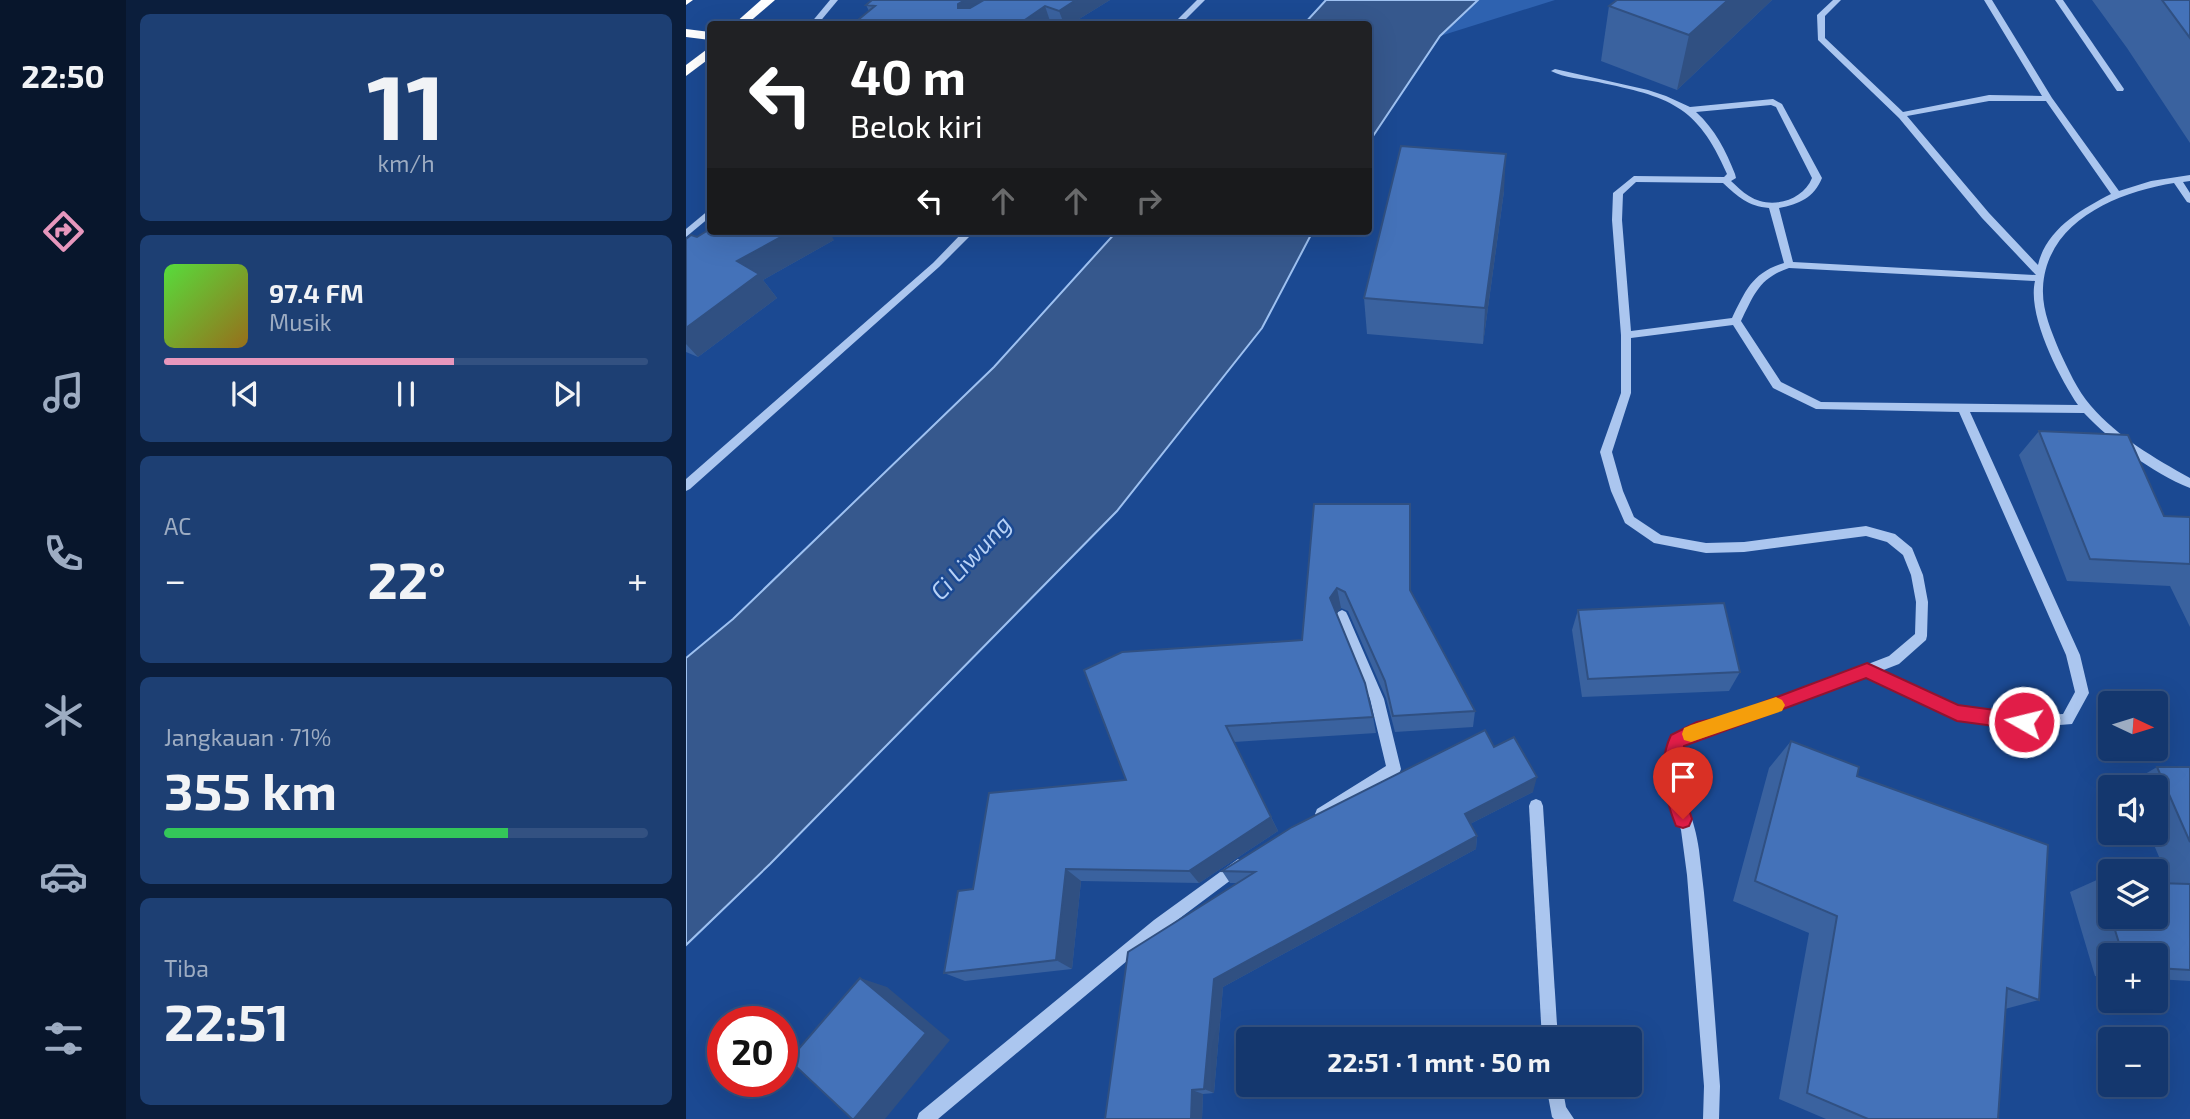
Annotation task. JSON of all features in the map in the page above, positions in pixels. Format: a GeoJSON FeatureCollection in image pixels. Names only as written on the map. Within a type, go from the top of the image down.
{"type":"FeatureCollection","features":[{"type":"Feature","properties":{"kind":"highway"},"geometry":{"type":"LineString","coordinates":[[744,21],[768,0]]}},
{"type":"Feature","properties":{"kind":"highway"},"geometry":{"type":"LineString","coordinates":[[686,33],[707,36]]}},
{"type":"Feature","properties":{"kind":"highway"},"geometry":{"type":"LineString","coordinates":[[686,72],[707,54]]}},
{"type":"Feature","properties":{"kind":"street"},"geometry":{"type":"LineString","coordinates":[[816,21],[834,0]]}},
{"type":"Feature","properties":{"kind":"street"},"geometry":{"type":"LineString","coordinates":[[1180,21],[1201,0]]}},
{"type":"Feature","properties":{"kind":"street"},"geometry":{"type":"LineString","coordinates":[[1837,0],[1821,15],[1822,38],[1901,115],[1984,217],[2038,275]]}},
{"type":"Feature","properties":{"kind":"street"},"geometry":{"type":"LineString","coordinates":[[1988,0],[2048,99],[2117,195]]}},
{"type":"Feature","properties":{"kind":"street"},"geometry":{"type":"LineString","coordinates":[[2059,0],[2120,89]]}},
{"type":"Feature","properties":{"kind":"street"},"geometry":{"type":"LineString","coordinates":[[1555,71],[1620,86],[1688,110],[1762,101],[1779,106],[1816,178],[1815,189],[1808,197],[1773,204],[1748,200],[1725,180]]}},
{"type":"Feature","properties":{"kind":"street"},"geometry":{"type":"LineString","coordinates":[[1901,115],[1989,98],[2048,99]]}},
{"type":"Feature","properties":{"kind":"street"},"geometry":{"type":"LineString","coordinates":[[1688,110],[1720,147],[1732,177],[1725,180],[1648,177],[1634,179],[1618,193],[1616,220],[1626,335],[1626,393],[1606,452],[1629,520],[1658,539],[1706,548],[1744,547],[1866,531],[1891,538],[1908,552],[1917,575],[1922,602],[1920,636],[1894,660],[1724,725],[1697,731],[1677,741],[1671,761],[1675,797],[1691,842],[1712,1086],[1711,1119]]}},
{"type":"Feature","properties":{"kind":"street"},"geometry":{"type":"LineString","coordinates":[[2190,178],[2156,181],[2097,202],[2060,228],[2038,275],[2048,343],[2086,409],[2152,463],[2190,483]]}},
{"type":"Feature","properties":{"kind":"street"},"geometry":{"type":"LineString","coordinates":[[2176,179],[2190,200]]}},
{"type":"Feature","properties":{"kind":"street"},"geometry":{"type":"LineString","coordinates":[[1773,204],[1789,265]]}},
{"type":"Feature","properties":{"kind":"street"},"geometry":{"type":"LineString","coordinates":[[686,234],[707,215]]}},
{"type":"Feature","properties":{"kind":"street"},"geometry":{"type":"LineString","coordinates":[[686,486],[936,265],[966,235]]}},
{"type":"Feature","properties":{"kind":"street"},"geometry":{"type":"LineString","coordinates":[[1736,321],[1755,285],[1767,271],[1789,265],[2038,275]]}},
{"type":"Feature","properties":{"kind":"street"},"geometry":{"type":"LineString","coordinates":[[1626,335],[1736,321]]}},
{"type":"Feature","properties":{"kind":"street"},"geometry":{"type":"LineString","coordinates":[[1736,321],[1777,385],[1820,406],[2086,409]]}},
{"type":"Feature","properties":{"kind":"street"},"geometry":{"type":"LineString","coordinates":[[1867,670],[1957,713],[2024,722],[2067,720],[2082,693],[2073,655],[1963,408]]}},
{"type":"Feature","properties":{"kind":"street"},"geometry":{"type":"LineString","coordinates":[[1304,825],[1394,769],[1377,699],[1342,616]]}},
{"type":"Feature","properties":{"kind":"street"},"geometry":{"type":"LineString","coordinates":[[1536,806],[1549,1027]]}},
{"type":"Feature","properties":{"kind":"street"},"geometry":{"type":"LineString","coordinates":[[925,1119],[1159,925],[1247,860]]}},
{"type":"Feature","properties":{"kind":"street"},"geometry":{"type":"LineString","coordinates":[[1556,1097],[1558,1111],[1566,1119]]}},
{"type":"Feature","properties":{"kind":"shaded area"},"geometry":{"type":"Polygon","coordinates":[[[1478,0],[1555,0],[1440,36],[1478,0]]]}},
{"type":"Feature","properties":{"kind":"water"},"geometry":{"type":"Polygon","coordinates":[[[1326,0],[1478,0],[1440,36],[1372,138],[1372,21],[1307,21],[1326,0]]]}},
{"type":"Feature","properties":{"kind":"water","name":"Ci Liwung"},"geometry":{"type":"Polygon","coordinates":[[[1113,235],[1311,235],[1262,328],[1117,511],[770,864],[686,945],[686,658],[733,619],[994,367],[1113,235]]]}},
{"type":"Feature","properties":{"kind":"building"},"geometry":{"type":"Polygon","coordinates":[[[872,0],[965,0],[958,4],[958,8],[970,8],[984,0],[1076,0],[1059,11],[1045,6],[1023,21],[857,21],[875,6],[866,5],[872,0]]]}},
{"type":"Feature","properties":{"kind":"building"},"geometry":{"type":"Polygon","coordinates":[[[1617,0],[1728,0],[1689,35],[1609,6],[1617,0]]]}},
{"type":"Feature","properties":{"kind":"building"},"geometry":{"type":"Polygon","coordinates":[[[2162,0],[2190,0],[2190,38],[2162,0]]]}},
{"type":"Feature","properties":{"kind":"building"},"geometry":{"type":"Polygon","coordinates":[[[1401,146],[1506,154],[1485,308],[1364,298],[1401,146]]]}},
{"type":"Feature","properties":{"kind":"building"},"geometry":{"type":"Polygon","coordinates":[[[707,231],[707,235],[785,235],[737,261],[759,274],[686,328],[686,239],[691,235],[697,237],[707,231]]]}},
{"type":"Feature","properties":{"kind":"building"},"geometry":{"type":"Polygon","coordinates":[[[2039,431],[2128,435],[2164,516],[2190,517],[2190,564],[2090,559],[2039,431]]]}},
{"type":"Feature","properties":{"kind":"building"},"geometry":{"type":"Polygon","coordinates":[[[1314,504],[1410,504],[1410,590],[1475,711],[1393,716],[1385,681],[1345,592],[1337,588],[1330,598],[1365,683],[1373,717],[1226,726],[1271,817],[1189,871],[1066,869],[1056,960],[944,973],[958,891],[973,889],[989,793],[1126,780],[1084,670],[1122,652],[1302,640],[1314,504]]]}},
{"type":"Feature","properties":{"kind":"building"},"geometry":{"type":"Polygon","coordinates":[[[1724,603],[1740,672],[1588,679],[1578,610],[1724,603]]]}},
{"type":"Feature","properties":{"kind":"building"},"geometry":{"type":"Polygon","coordinates":[[[1485,730],[1494,747],[1514,737],[1537,777],[1465,814],[1477,836],[1214,979],[1204,1089],[1192,1090],[1191,1119],[1105,1119],[1128,952],[1255,872],[1222,871],[1292,827],[1485,730]]]}},
{"type":"Feature","properties":{"kind":"building"},"geometry":{"type":"Polygon","coordinates":[[[1791,741],[1859,767],[1857,776],[2048,845],[2039,1000],[2007,988],[1998,1119],[1868,1119],[1807,1093],[1837,916],[1755,881],[1791,741]]]}},
{"type":"Feature","properties":{"kind":"building"},"geometry":{"type":"Polygon","coordinates":[[[2157,767],[2190,767],[2190,842],[2168,792],[2168,775],[2161,775],[2157,767]]]}},
{"type":"Feature","properties":{"kind":"building"},"geometry":{"type":"Polygon","coordinates":[[[2168,883],[2190,884],[2190,970],[2168,969],[2168,943],[2119,943],[2115,929],[2168,929],[2168,883]]]}},
{"type":"Feature","properties":{"kind":"building"},"geometry":{"type":"Polygon","coordinates":[[[860,978],[926,1033],[854,1119],[798,1068],[798,1050],[860,978]]]}},
{"type":"Feature","properties":{"kind":"slow traffic"},"geometry":{"type":"LineString","coordinates":[[1691,734],[1724,725],[1776,705]]}},
{"type":"Feature","properties":{"kind":"route"},"geometry":{"type":"LineString","coordinates":[[1683,819],[1675,797],[1671,761],[1677,741],[1697,731],[1724,725],[1867,670],[1957,713],[2024,722]]}}]}
